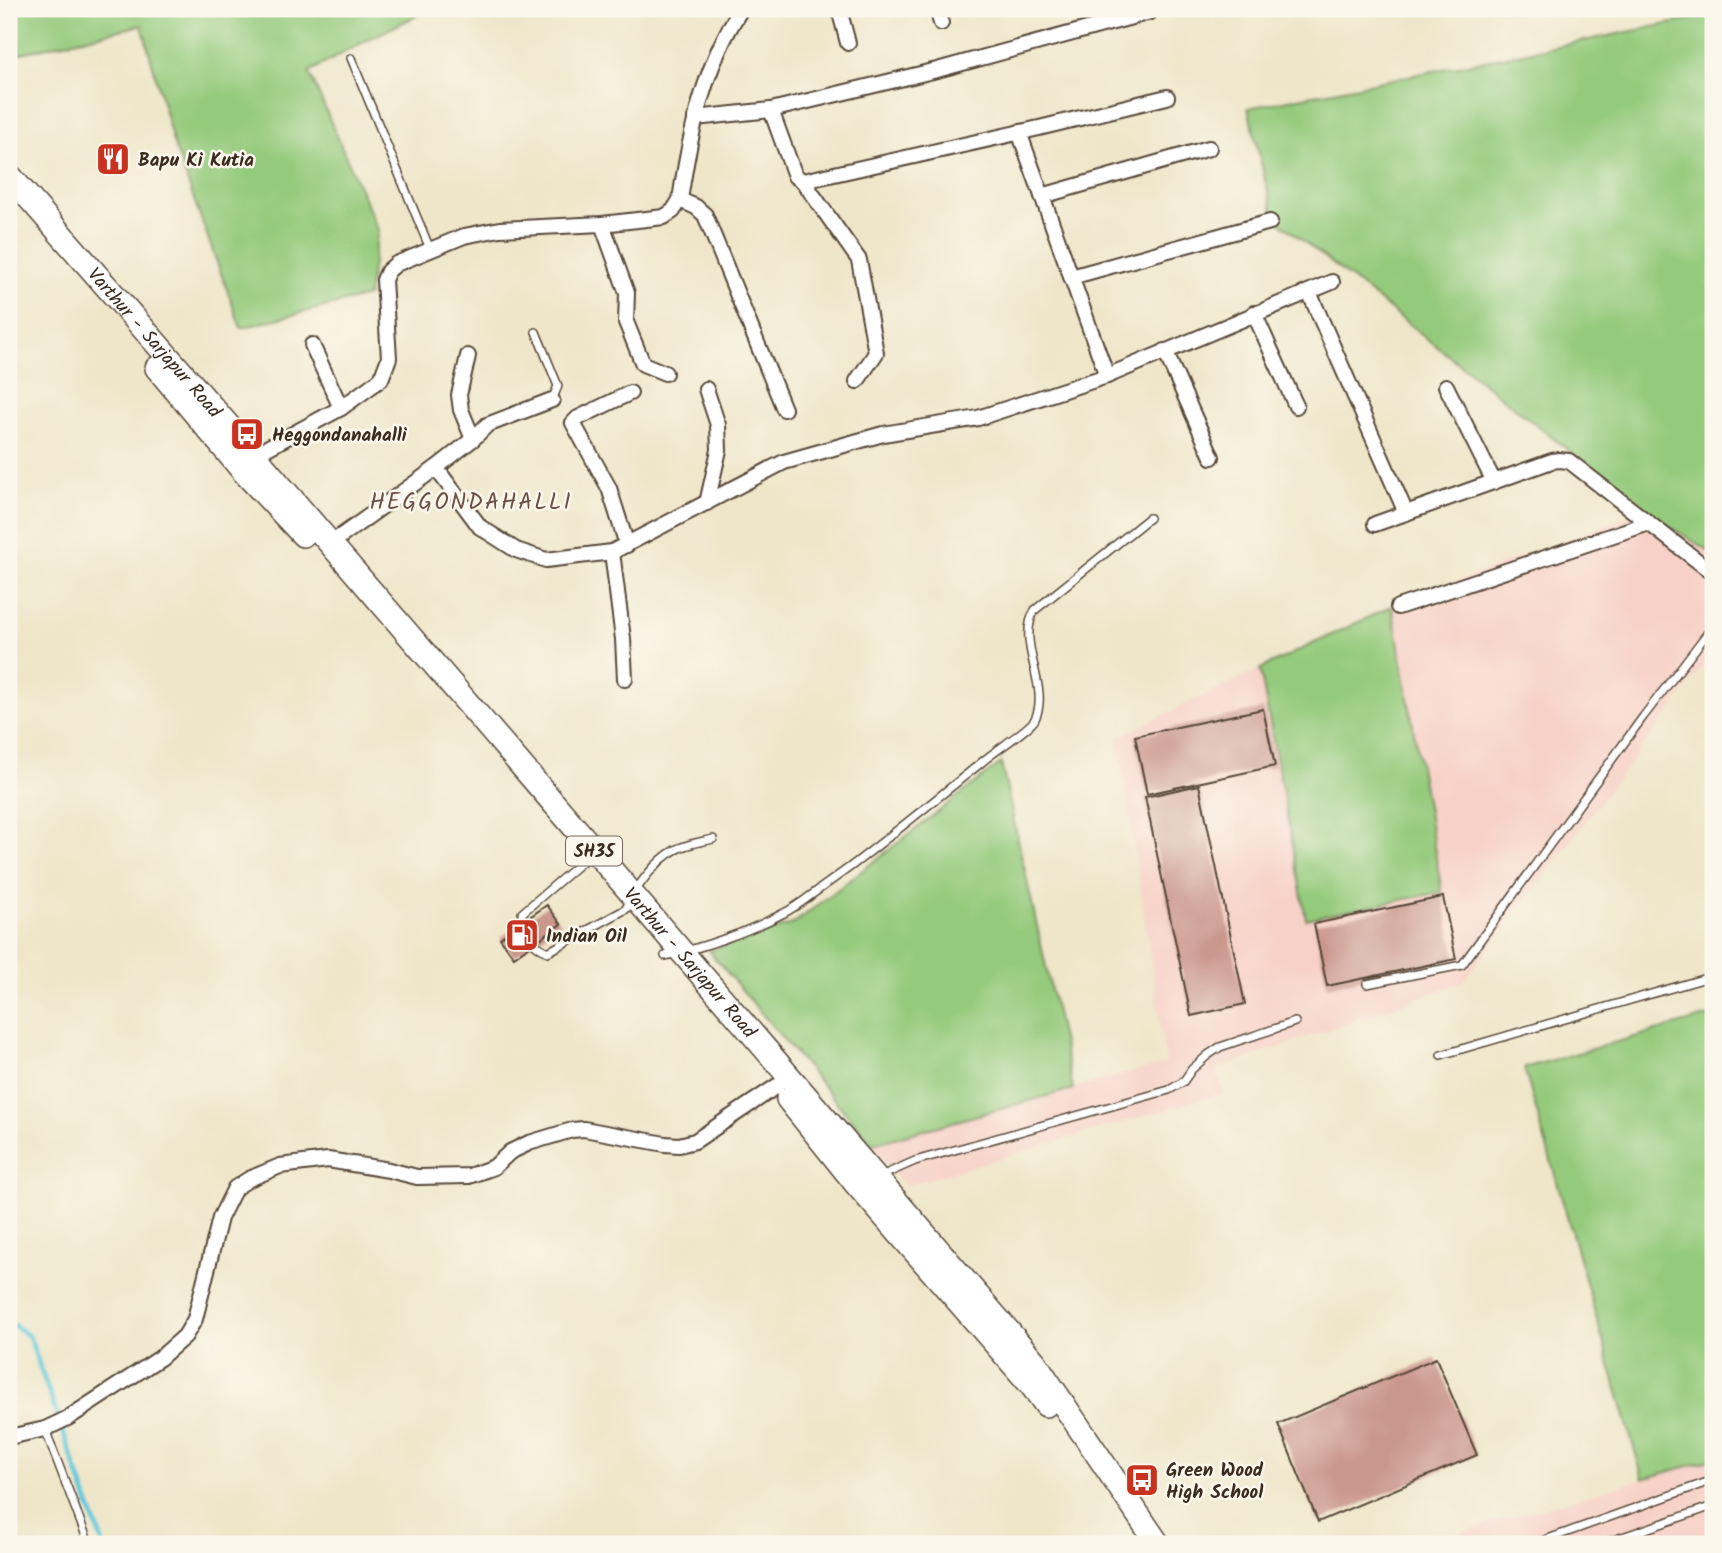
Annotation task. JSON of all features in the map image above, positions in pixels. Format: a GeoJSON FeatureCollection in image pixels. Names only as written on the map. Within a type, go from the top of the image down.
{"type":"FeatureCollection","features":[{"type":"Feature","properties":{"kind":"main road","name":"Varthur - Sarjapur Road"},"geometry":{"type":"LineString","coordinates":[[9,175],[330,544],[866,1182],[1032,1386],[1139,1544]]}},
{"type":"Feature","properties":{"kind":"main road","name":"Varthur - Sarjapur Road"},"geometry":{"type":"LineString","coordinates":[[9,190],[243,471],[323,557],[584,860],[629,903]]}},
{"type":"Feature","properties":{"kind":"main road","name":"Varthur - Sarjapur Road"},"geometry":{"type":"LineString","coordinates":[[673,954],[777,1086],[1034,1361],[1158,1544]]}},
{"type":"Feature","properties":{"kind":"street"},"geometry":{"type":"LineString","coordinates":[[254,455],[341,408],[381,379],[388,358],[384,279],[396,264],[464,236],[500,229],[602,224],[664,217],[673,211],[680,200],[695,118],[714,59],[741,9]]}},
{"type":"Feature","properties":{"kind":"street"},"geometry":{"type":"LineString","coordinates":[[839,9],[848,43]]}},
{"type":"Feature","properties":{"kind":"street"},"geometry":{"type":"LineString","coordinates":[[695,118],[771,110],[937,70],[1150,12]]}},
{"type":"Feature","properties":{"kind":"street"},"geometry":{"type":"LineString","coordinates":[[803,181],[1167,97]]}},
{"type":"Feature","properties":{"kind":"street"},"geometry":{"type":"LineString","coordinates":[[771,110],[795,176],[803,181],[859,260],[876,353],[857,381]]}},
{"type":"Feature","properties":{"kind":"street"},"geometry":{"type":"LineString","coordinates":[[1020,132],[1107,376]]}},
{"type":"Feature","properties":{"kind":"street"},"geometry":{"type":"LineString","coordinates":[[1042,196],[1209,148]]}},
{"type":"Feature","properties":{"kind":"street"},"geometry":{"type":"LineString","coordinates":[[680,200],[696,207],[705,215],[784,409]]}},
{"type":"Feature","properties":{"kind":"street"},"geometry":{"type":"LineString","coordinates":[[1071,277],[1270,222]]}},
{"type":"Feature","properties":{"kind":"street"},"geometry":{"type":"LineString","coordinates":[[602,224],[626,293],[626,322],[643,364],[665,373]]}},
{"type":"Feature","properties":{"kind":"street"},"geometry":{"type":"LineString","coordinates":[[436,468],[480,527],[516,550],[546,560],[612,552],[784,462],[883,434],[978,418],[1107,376],[1332,282]]}},
{"type":"Feature","properties":{"kind":"street"},"geometry":{"type":"LineString","coordinates":[[1309,292],[1406,513]]}},
{"type":"Feature","properties":{"kind":"street"},"geometry":{"type":"LineString","coordinates":[[1254,313],[1296,406]]}},
{"type":"Feature","properties":{"kind":"street"},"geometry":{"type":"LineString","coordinates":[[312,345],[341,408]]}},
{"type":"Feature","properties":{"kind":"street"},"geometry":{"type":"LineString","coordinates":[[1166,351],[1212,457]]}},
{"type":"Feature","properties":{"kind":"street"},"geometry":{"type":"LineString","coordinates":[[468,356],[459,395],[461,410],[473,439]]}},
{"type":"Feature","properties":{"kind":"street"},"geometry":{"type":"LineString","coordinates":[[1446,386],[1494,482]]}},
{"type":"Feature","properties":{"kind":"street"},"geometry":{"type":"LineString","coordinates":[[706,389],[718,425],[719,450],[707,503]]}},
{"type":"Feature","properties":{"kind":"street"},"geometry":{"type":"LineString","coordinates":[[627,545],[609,488],[573,423],[630,393]]}},
{"type":"Feature","properties":{"kind":"street"},"geometry":{"type":"LineString","coordinates":[[330,544],[436,468],[487,425],[552,400]]}},
{"type":"Feature","properties":{"kind":"street"},"geometry":{"type":"LineString","coordinates":[[1375,524],[1552,461],[1569,461],[1713,573]]}},
{"type":"Feature","properties":{"kind":"street"},"geometry":{"type":"LineString","coordinates":[[1398,607],[1649,523]]}},
{"type":"Feature","properties":{"kind":"street"},"geometry":{"type":"LineString","coordinates":[[612,552],[625,678]]}},
{"type":"Feature","properties":{"kind":"street"},"geometry":{"type":"LineString","coordinates":[[9,1437],[45,1429],[68,1418],[160,1359],[185,1336],[195,1319],[220,1219],[235,1188],[248,1179],[280,1166],[328,1160],[417,1177],[469,1176],[494,1167],[510,1152],[529,1143],[584,1129],[679,1145],[695,1141],[777,1086]]}},
{"type":"Feature","properties":{"kind":"lane"},"geometry":{"type":"LineString","coordinates":[[351,58],[430,249]]}},
{"type":"Feature","properties":{"kind":"lane"},"geometry":{"type":"LineString","coordinates":[[536,331],[558,386],[552,400]]}},
{"type":"Feature","properties":{"kind":"lane"},"geometry":{"type":"LineString","coordinates":[[673,954],[748,929],[787,912],[849,868],[1034,723],[1040,700],[1028,633],[1030,619],[1035,610],[1149,518]]}},
{"type":"Feature","properties":{"kind":"lane"},"geometry":{"type":"LineString","coordinates":[[1367,984],[1462,965],[1713,626]]}},
{"type":"Feature","properties":{"kind":"lane"},"geometry":{"type":"LineString","coordinates":[[584,860],[522,913],[521,923],[538,948],[548,952],[629,903],[662,859],[678,848],[713,839]]}},
{"type":"Feature","properties":{"kind":"lane"},"geometry":{"type":"LineString","coordinates":[[1441,1055],[1713,976]]}},
{"type":"Feature","properties":{"kind":"lane"},"geometry":{"type":"LineString","coordinates":[[866,1182],[915,1161],[1169,1090],[1183,1083],[1192,1069],[1220,1047],[1294,1022]]}},
{"type":"Feature","properties":{"kind":"lane"},"geometry":{"type":"LineString","coordinates":[[45,1429],[89,1544]]}},
{"type":"Feature","properties":{"kind":"lane"},"geometry":{"type":"LineString","coordinates":[[1534,1544],[1713,1480]]}},
{"type":"Feature","properties":{"kind":"lane"},"geometry":{"type":"LineString","coordinates":[[1602,1544],[1713,1506]]}},
{"type":"Feature","properties":{"kind":"shaded area"},"geometry":{"type":"Polygon","coordinates":[[[1644,510],[1713,554],[1713,654],[1463,982],[1217,1069],[1223,1093],[905,1186],[872,1144],[1166,1063],[1118,737],[1383,609],[1644,510]]]}},
{"type":"Feature","properties":{"kind":"shaded area"},"geometry":{"type":"Polygon","coordinates":[[[1713,1459],[1713,1544],[1420,1544],[1643,1479],[1713,1459]]]}},
{"type":"Feature","properties":{"kind":"green space"},"geometry":{"type":"Polygon","coordinates":[[[9,9],[414,9],[416,16],[309,72],[378,230],[368,296],[241,328],[173,142],[142,25],[9,56],[9,9]]]}},
{"type":"Feature","properties":{"kind":"green space"},"geometry":{"type":"Polygon","coordinates":[[[1713,15],[1713,554],[1644,510],[1282,224],[1273,212],[1248,108],[1713,15]]]}},
{"type":"Feature","properties":{"kind":"green space"},"geometry":{"type":"Polygon","coordinates":[[[1392,606],[1442,892],[1306,919],[1260,669],[1392,606]]]}},
{"type":"Feature","properties":{"kind":"green space"},"geometry":{"type":"Polygon","coordinates":[[[1001,763],[1073,1089],[872,1144],[709,951],[793,924],[1001,763]]]}},
{"type":"Feature","properties":{"kind":"green space"},"geometry":{"type":"Polygon","coordinates":[[[1713,1015],[1713,1459],[1643,1479],[1524,1068],[1713,1015]]]}},
{"type":"Feature","properties":{"kind":"building"},"geometry":{"type":"Polygon","coordinates":[[[1263,709],[1275,766],[1147,794],[1135,736],[1263,709]]]}},
{"type":"Feature","properties":{"kind":"building"},"geometry":{"type":"Polygon","coordinates":[[[1199,785],[1245,1004],[1191,1016],[1145,797],[1199,785]]]}},
{"type":"Feature","properties":{"kind":"building"},"geometry":{"type":"Polygon","coordinates":[[[1443,897],[1456,959],[1327,986],[1314,924],[1443,897]]]}},
{"type":"Feature","properties":{"kind":"building"},"geometry":{"type":"Polygon","coordinates":[[[547,905],[561,924],[514,957],[500,938],[547,905]]]}},
{"type":"Feature","properties":{"kind":"building"},"geometry":{"type":"Polygon","coordinates":[[[1436,1358],[1477,1455],[1318,1522],[1278,1424],[1436,1358]]]}},
{"type":"Feature","properties":{"kind":"waterway"},"geometry":{"type":"LineString","coordinates":[[9,1322],[29,1336],[103,1544]]}},
{"type":"Feature","properties":{"kind":"place","name":"Bapu Ki Kutia"},"geometry":{"type":"Point","coordinates":[113,159]}},
{"type":"Feature","properties":{"kind":"place","name":"Heggondanahalli"},"geometry":{"type":"Point","coordinates":[247,434]}},
{"type":"Feature","properties":{"kind":"place","name":"Indian Oil"},"geometry":{"type":"Point","coordinates":[522,935]}},
{"type":"Feature","properties":{"kind":"place","name":"Green Wood High School"},"geometry":{"type":"Point","coordinates":[1142,1480]}},
{"type":"Feature","properties":{"kind":"district","name":"HEGGONDAHALLI"},"geometry":{"type":"Point","coordinates":[471,501]}}]}
